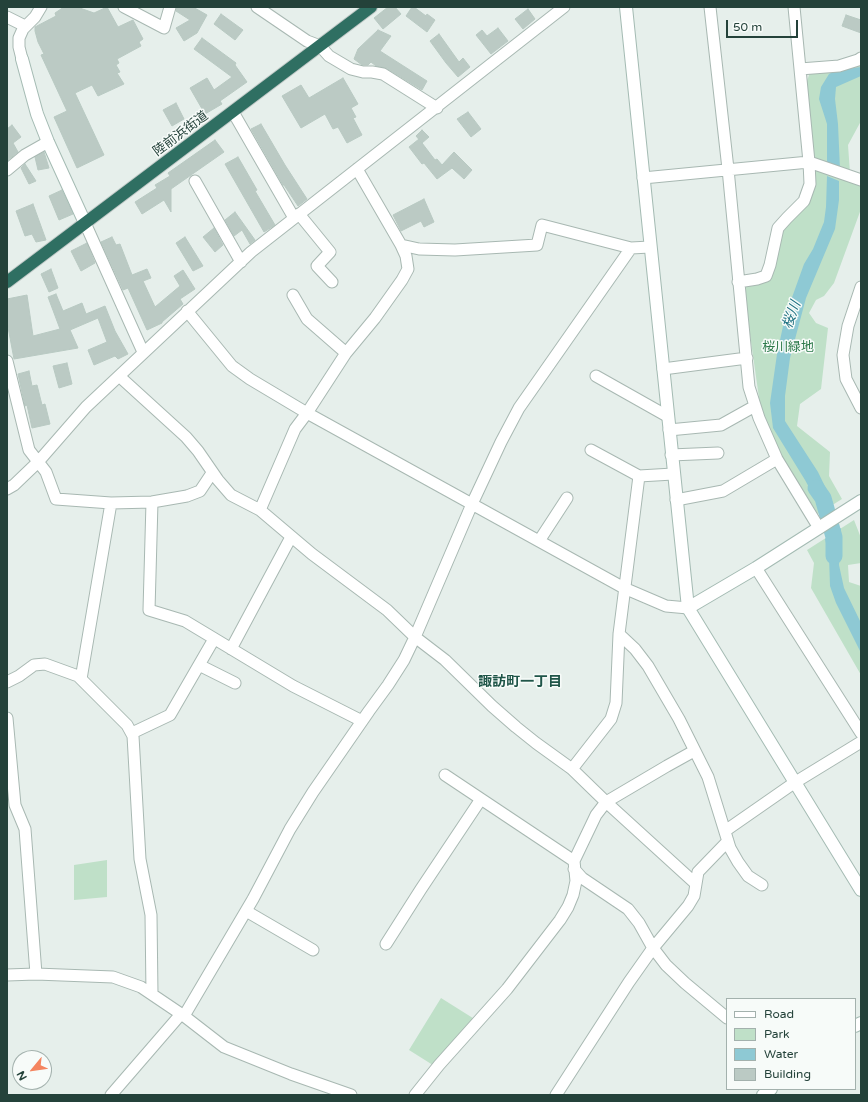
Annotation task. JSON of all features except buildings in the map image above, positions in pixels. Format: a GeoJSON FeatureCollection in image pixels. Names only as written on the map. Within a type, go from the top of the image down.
{"type":"FeatureCollection","features":[{"type":"Feature","properties":{"kind":"highway","name":"陸前浜街道"},"geometry":{"type":"LineString","coordinates":[[7,282],[371,7]]}},
{"type":"Feature","properties":{"kind":"street"},"geometry":{"type":"LineString","coordinates":[[41,7],[35,17],[25,26],[19,38],[19,47],[37,114],[48,142],[143,352]]}},
{"type":"Feature","properties":{"kind":"street"},"geometry":{"type":"LineString","coordinates":[[124,7],[164,28],[170,7]]}},
{"type":"Feature","properties":{"kind":"street"},"geometry":{"type":"LineString","coordinates":[[256,7],[307,41],[320,46],[329,56],[351,69],[383,74],[437,108]]}},
{"type":"Feature","properties":{"kind":"street"},"geometry":{"type":"LineString","coordinates":[[7,489],[14,485],[38,462],[86,406],[241,262],[296,216],[437,108],[564,7]]}},
{"type":"Feature","properties":{"kind":"street"},"geometry":{"type":"LineString","coordinates":[[626,7],[671,455],[688,608],[861,890]]}},
{"type":"Feature","properties":{"kind":"street"},"geometry":{"type":"LineString","coordinates":[[710,7],[728,169],[749,387],[759,418],[777,459],[820,527]]}},
{"type":"Feature","properties":{"kind":"street"},"geometry":{"type":"LineString","coordinates":[[738,282],[766,276],[770,265],[778,228],[804,201],[810,184],[810,162],[794,7]]}},
{"type":"Feature","properties":{"kind":"street"},"geometry":{"type":"LineString","coordinates":[[7,17],[25,26]]}},
{"type":"Feature","properties":{"kind":"street"},"geometry":{"type":"LineString","coordinates":[[800,69],[839,66],[861,58]]}},
{"type":"Feature","properties":{"kind":"street"},"geometry":{"type":"LineString","coordinates":[[233,112],[296,216],[330,252],[316,266],[332,282]]}},
{"type":"Feature","properties":{"kind":"street"},"geometry":{"type":"LineString","coordinates":[[7,170],[25,154],[48,142]]}},
{"type":"Feature","properties":{"kind":"street"},"geometry":{"type":"LineString","coordinates":[[643,178],[810,162],[861,180]]}},
{"type":"Feature","properties":{"kind":"street"},"geometry":{"type":"LineString","coordinates":[[260,510],[295,429],[346,353],[375,318],[408,269],[406,256],[401,245],[357,169]]}},
{"type":"Feature","properties":{"kind":"street"},"geometry":{"type":"LineString","coordinates":[[195,181],[241,262]]}},
{"type":"Feature","properties":{"kind":"street"},"geometry":{"type":"LineString","coordinates":[[401,245],[419,249],[455,250],[537,245],[542,225],[631,248],[650,247]]}},
{"type":"Feature","properties":{"kind":"street"},"geometry":{"type":"LineString","coordinates":[[111,1095],[182,1015],[246,911],[290,829],[313,792],[388,685],[415,638],[472,504],[501,442],[519,408],[631,248]]}},
{"type":"Feature","properties":{"kind":"street"},"geometry":{"type":"LineString","coordinates":[[861,287],[848,326],[843,354],[846,379],[861,408]]}},
{"type":"Feature","properties":{"kind":"street"},"geometry":{"type":"LineString","coordinates":[[293,295],[307,319],[346,353]]}},
{"type":"Feature","properties":{"kind":"street"},"geometry":{"type":"LineString","coordinates":[[187,311],[232,366],[250,379],[307,413],[624,588],[666,606],[688,608],[756,568],[861,501]]}},
{"type":"Feature","properties":{"kind":"street"},"geometry":{"type":"LineString","coordinates":[[663,370],[747,358]]}},
{"type":"Feature","properties":{"kind":"street"},"geometry":{"type":"LineString","coordinates":[[7,361],[29,450],[46,472],[56,499],[111,503],[152,502],[187,496],[200,491],[212,473]]}},
{"type":"Feature","properties":{"kind":"street"},"geometry":{"type":"LineString","coordinates":[[119,376],[186,437],[198,451],[212,473],[231,495],[260,510],[312,554],[387,610],[415,638],[445,660],[492,706],[536,743],[572,769],[696,884]]}},
{"type":"Feature","properties":{"kind":"street"},"geometry":{"type":"LineString","coordinates":[[596,376],[667,416]]}},
{"type":"Feature","properties":{"kind":"street"},"geometry":{"type":"LineString","coordinates":[[669,430],[721,425],[755,406]]}},
{"type":"Feature","properties":{"kind":"street"},"geometry":{"type":"LineString","coordinates":[[591,450],[639,476],[673,474]]}},
{"type":"Feature","properties":{"kind":"street"},"geometry":{"type":"LineString","coordinates":[[671,455],[718,453]]}},
{"type":"Feature","properties":{"kind":"street"},"geometry":{"type":"LineString","coordinates":[[676,500],[723,491],[777,459]]}},
{"type":"Feature","properties":{"kind":"street"},"geometry":{"type":"LineString","coordinates":[[572,769],[610,719],[616,703],[619,634],[639,476]]}},
{"type":"Feature","properties":{"kind":"street"},"geometry":{"type":"LineString","coordinates":[[539,541],[567,498]]}},
{"type":"Feature","properties":{"kind":"street"},"geometry":{"type":"LineString","coordinates":[[152,502],[149,610],[185,622],[293,686],[362,721]]}},
{"type":"Feature","properties":{"kind":"street"},"geometry":{"type":"LineString","coordinates":[[81,679],[111,503]]}},
{"type":"Feature","properties":{"kind":"street"},"geometry":{"type":"LineString","coordinates":[[230,649],[291,537]]}},
{"type":"Feature","properties":{"kind":"street"},"geometry":{"type":"LineString","coordinates":[[756,568],[861,733]]}},
{"type":"Feature","properties":{"kind":"street"},"geometry":{"type":"LineString","coordinates":[[619,634],[635,648],[648,666],[679,719],[708,777],[727,836],[738,862],[748,876],[762,885]]}},
{"type":"Feature","properties":{"kind":"street"},"geometry":{"type":"LineString","coordinates":[[132,733],[170,716],[214,639]]}},
{"type":"Feature","properties":{"kind":"street"},"geometry":{"type":"LineString","coordinates":[[7,682],[19,676],[34,665],[45,664],[78,676],[127,725],[132,733],[140,859],[151,916],[152,994]]}},
{"type":"Feature","properties":{"kind":"street"},"geometry":{"type":"LineString","coordinates":[[199,665],[235,683]]}},
{"type":"Feature","properties":{"kind":"street"},"geometry":{"type":"LineString","coordinates":[[7,718],[15,805],[26,829],[36,974]]}},
{"type":"Feature","properties":{"kind":"street"},"geometry":{"type":"LineString","coordinates":[[556,1095],[629,982],[653,948],[688,906],[694,896],[698,872],[727,836],[794,783],[861,742]]}},
{"type":"Feature","properties":{"kind":"street"},"geometry":{"type":"LineString","coordinates":[[415,1095],[507,989],[560,920],[573,895],[576,881],[574,865],[596,815],[606,802],[694,751]]}},
{"type":"Feature","properties":{"kind":"street"},"geometry":{"type":"LineString","coordinates":[[445,775],[574,865],[582,878],[628,909],[639,923],[653,948],[666,965],[726,1017]]}},
{"type":"Feature","properties":{"kind":"street"},"geometry":{"type":"LineString","coordinates":[[386,944],[420,889],[481,799]]}},
{"type":"Feature","properties":{"kind":"street"},"geometry":{"type":"LineString","coordinates":[[246,911],[312,950]]}},
{"type":"Feature","properties":{"kind":"street"},"geometry":{"type":"LineString","coordinates":[[7,975],[36,974],[113,977],[141,986],[224,1047],[336,1092],[351,1095]]}},
{"type":"Feature","properties":{"kind":"green space"},"geometry":{"type":"Polygon","coordinates":[[[861,65],[861,121],[848,145],[850,173],[814,160],[806,84],[810,72],[861,65]]]}},
{"type":"Feature","properties":{"kind":"green space","name":"桜川緑地"},"geometry":{"type":"Polygon","coordinates":[[[815,170],[861,186],[861,209],[834,283],[824,296],[816,300],[809,313],[816,323],[828,328],[821,389],[800,404],[797,426],[830,452],[829,476],[842,499],[818,514],[766,432],[760,405],[743,285],[769,280],[782,229],[808,201],[815,170]]]}},
{"type":"Feature","properties":{"kind":"green space"},"geometry":{"type":"Polygon","coordinates":[[[854,520],[861,538],[861,563],[848,565],[849,582],[861,586],[861,675],[811,588],[814,563],[807,550],[854,520]]]}},
{"type":"Feature","properties":{"kind":"green space"},"geometry":{"type":"Polygon","coordinates":[[[107,860],[107,897],[74,900],[74,865],[107,860]]]}},
{"type":"Feature","properties":{"kind":"green space"},"geometry":{"type":"Polygon","coordinates":[[[441,998],[476,1020],[436,1067],[409,1050],[441,998]]]}},
{"type":"Feature","properties":{"kind":"water"},"geometry":{"type":"Polygon","coordinates":[[[861,67],[861,76],[836,87],[835,99],[838,124],[840,169],[827,164],[827,124],[819,99],[821,87],[829,74],[837,70],[861,67]]]}},
{"type":"Feature","properties":{"kind":"water"},"geometry":{"type":"Polygon","coordinates":[[[827,176],[839,181],[839,200],[835,229],[806,298],[790,358],[785,396],[785,421],[818,472],[833,503],[822,511],[773,428],[770,403],[777,354],[785,317],[804,264],[813,249],[824,222],[827,176]]]}},
{"type":"Feature","properties":{"kind":"water"},"geometry":{"type":"Polygon","coordinates":[[[841,528],[839,565],[844,588],[861,623],[861,653],[836,603],[830,586],[829,556],[825,539],[841,528]]]}},
{"type":"Feature","properties":{"kind":"waterway","name":"桜川"},"geometry":{"type":"LineString","coordinates":[[816,488],[823,498],[834,537],[834,556]]}},
{"type":"Feature","properties":{"kind":"district","name":"諏訪町一丁目"},"geometry":{"type":"Point","coordinates":[520,682]}}]}
